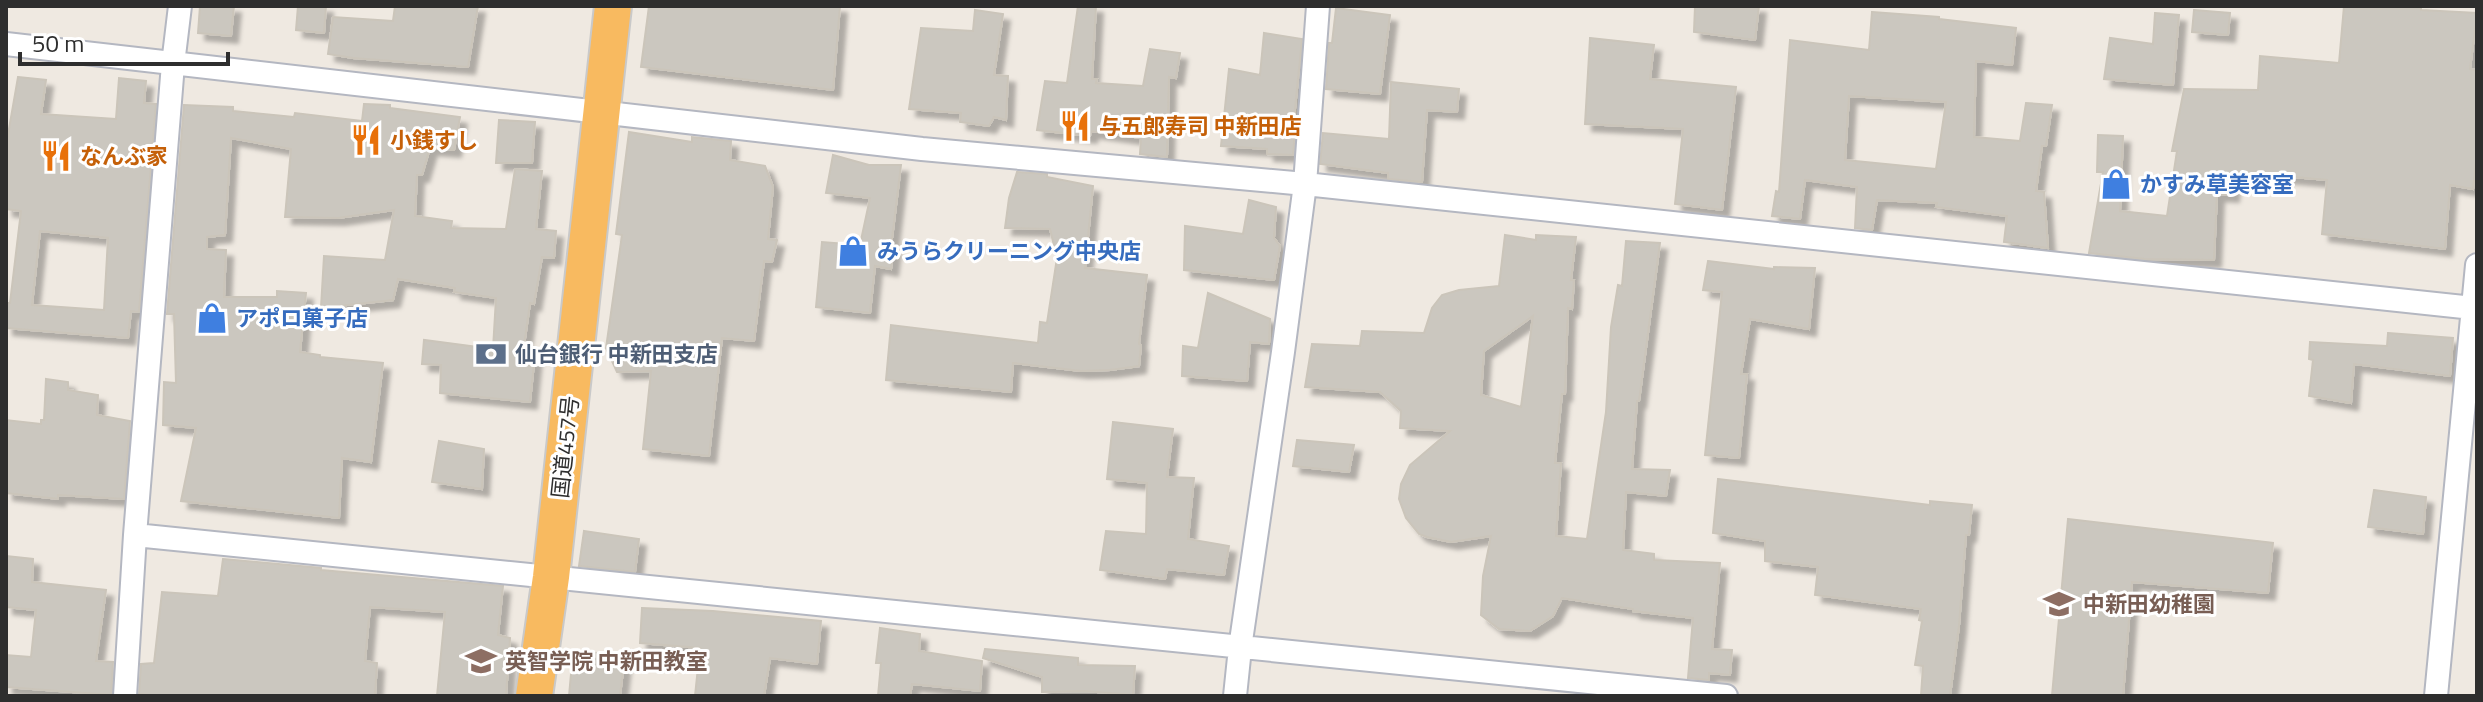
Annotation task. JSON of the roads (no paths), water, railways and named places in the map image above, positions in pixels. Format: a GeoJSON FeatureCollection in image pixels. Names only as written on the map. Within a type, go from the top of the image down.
{"type":"FeatureCollection","features":[{"type":"Feature","properties":{"kind":"highway","name":"国道457号"},"geometry":{"type":"LineString","coordinates":[[534,696],[551,577],[613,6]]}},
{"type":"Feature","properties":{"kind":"street"},"geometry":{"type":"LineString","coordinates":[[125,696],[135,535],[180,6]]}},
{"type":"Feature","properties":{"kind":"street"},"geometry":{"type":"LineString","coordinates":[[1235,696],[1305,184],[1318,6]]}},
{"type":"Feature","properties":{"kind":"street"},"geometry":{"type":"LineString","coordinates":[[6,44],[922,149],[1305,184],[2473,308]]}},
{"type":"Feature","properties":{"kind":"street"},"geometry":{"type":"LineString","coordinates":[[2436,696],[2477,265]]}},
{"type":"Feature","properties":{"kind":"street"},"geometry":{"type":"LineString","coordinates":[[135,535],[1726,696]]}},
{"type":"Feature","properties":{"kind":"place","name":"与五郎寿司 中新田店"},"geometry":{"type":"Point","coordinates":[1075,126]}},
{"type":"Feature","properties":{"kind":"place","name":"小銭すし"},"geometry":{"type":"Point","coordinates":[366,140]}},
{"type":"Feature","properties":{"kind":"place","name":"なんぶ家"},"geometry":{"type":"Point","coordinates":[56,156]}},
{"type":"Feature","properties":{"kind":"place","name":"かすみ草美容室"},"geometry":{"type":"Point","coordinates":[2116,184]}},
{"type":"Feature","properties":{"kind":"place","name":"みうらクリーニング中央店"},"geometry":{"type":"Point","coordinates":[853,251]}},
{"type":"Feature","properties":{"kind":"place","name":"アポロ菓子店"},"geometry":{"type":"Point","coordinates":[212,318]}},
{"type":"Feature","properties":{"kind":"place","name":"仙台銀行 中新田支店"},"geometry":{"type":"Point","coordinates":[491,354]}},
{"type":"Feature","properties":{"kind":"place","name":"中新田幼稚園"},"geometry":{"type":"Point","coordinates":[2059,604]}},
{"type":"Feature","properties":{"kind":"place","name":"英智学院 中新田教室"},"geometry":{"type":"Point","coordinates":[481,661]}}]}
